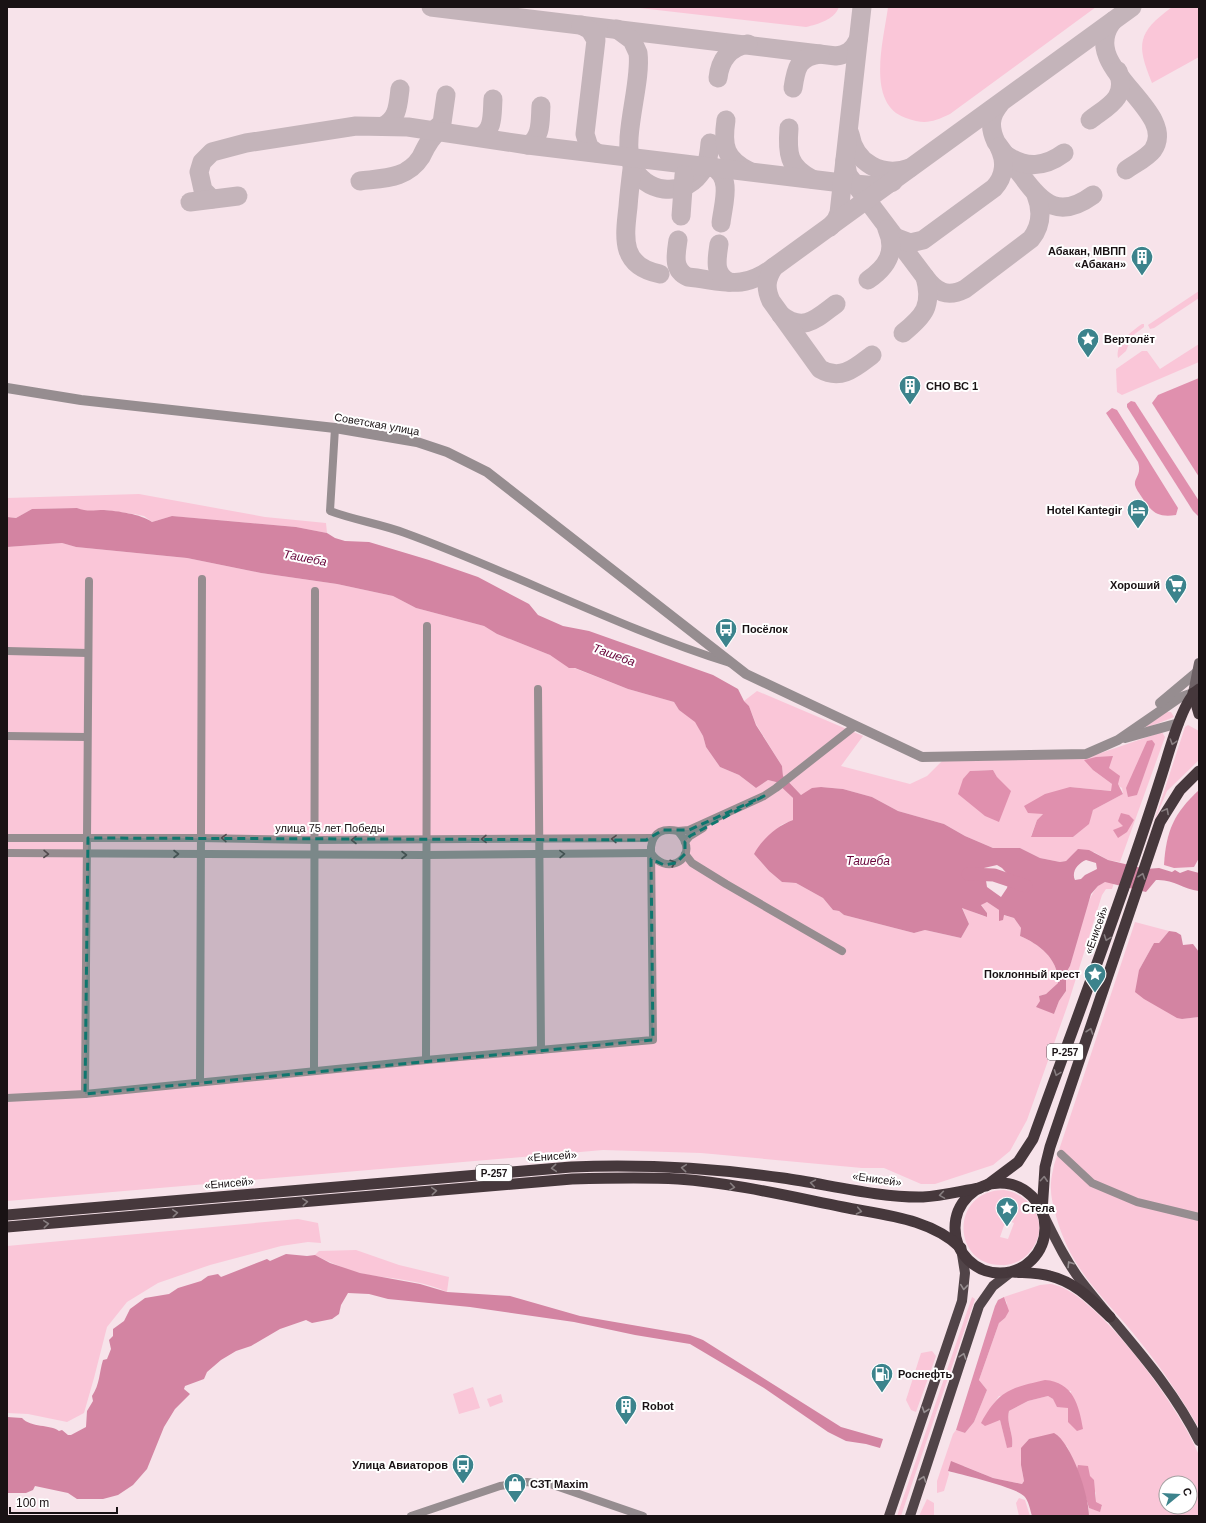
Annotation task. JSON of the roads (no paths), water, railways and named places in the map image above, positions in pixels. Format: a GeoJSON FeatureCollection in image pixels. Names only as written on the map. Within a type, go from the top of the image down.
{"type":"FeatureCollection","features":[{"type":"Feature","properties":{"kind":"highway"},"geometry":{"type":"LineString","coordinates":[[1196,691],[1199,714]]}},
{"type":"Feature","properties":{"kind":"highway","name":"«Енисей»"},"geometry":{"type":"LineString","coordinates":[[961,1248],[956,1230],[958,1214],[964,1202],[1018,1162],[1033,1139],[1120,901],[1179,723],[1196,691]]}},
{"type":"Feature","properties":{"kind":"highway","name":"«Енисей»"},"geometry":{"type":"LineString","coordinates":[[7,1227],[572,1179],[621,1177],[679,1179],[741,1188],[919,1223],[942,1232],[961,1248],[970,1261],[984,1270],[998,1273],[1011,1272],[1029,1263],[1040,1250],[1045,1232],[1042,1212],[1045,1167],[1050,1147],[1160,822],[1170,803],[1199,770]]}},
{"type":"Feature","properties":{"kind":"highway","name":"«Енисей»"},"geometry":{"type":"LineString","coordinates":[[7,1215],[572,1167],[620,1165],[680,1167],[781,1178],[896,1196],[940,1196],[983,1187],[1007,1184],[1021,1188],[1034,1198],[1042,1212]]}},
{"type":"Feature","properties":{"kind":"highway"},"geometry":{"type":"LineString","coordinates":[[1011,1272],[1049,1275],[1065,1281],[1088,1296],[1110,1317]]}},
{"type":"Feature","properties":{"kind":"main road"},"geometry":{"type":"LineString","coordinates":[[1196,691],[1198,667]]}},
{"type":"Feature","properties":{"kind":"main road"},"geometry":{"type":"LineString","coordinates":[[1042,1212],[1071,1266],[1110,1317],[1135,1344],[1162,1380],[1199,1441]]}},
{"type":"Feature","properties":{"kind":"main road"},"geometry":{"type":"LineString","coordinates":[[889,1516],[962,1301],[965,1273],[961,1248]]}},
{"type":"Feature","properties":{"kind":"main road"},"geometry":{"type":"LineString","coordinates":[[910,1516],[979,1306],[993,1286],[1011,1272]]}},
{"type":"Feature","properties":{"kind":"street","name":"Советская улица"},"geometry":{"type":"LineString","coordinates":[[7,388],[81,400],[335,428],[417,442],[447,452],[487,472],[687,626],[733,664],[763,683],[922,757],[1086,754],[1118,740]]}},
{"type":"Feature","properties":{"kind":"street"},"geometry":{"type":"LineString","coordinates":[[335,428],[330,511],[404,532],[568,599],[677,646],[733,664]]}},
{"type":"Feature","properties":{"kind":"street"},"geometry":{"type":"LineString","coordinates":[[200,1082],[202,579]]}},
{"type":"Feature","properties":{"kind":"street"},"geometry":{"type":"LineString","coordinates":[[85,1094],[89,581]]}},
{"type":"Feature","properties":{"kind":"street"},"geometry":{"type":"LineString","coordinates":[[314,1071],[315,591]]}},
{"type":"Feature","properties":{"kind":"street"},"geometry":{"type":"LineString","coordinates":[[426,1060],[425,855],[427,626]]}},
{"type":"Feature","properties":{"kind":"street"},"geometry":{"type":"LineString","coordinates":[[7,651],[88,653]]}},
{"type":"Feature","properties":{"kind":"street"},"geometry":{"type":"LineString","coordinates":[[1118,740],[1198,667]]}},
{"type":"Feature","properties":{"kind":"street"},"geometry":{"type":"LineString","coordinates":[[538,689],[538,838],[541,1050]]}},
{"type":"Feature","properties":{"kind":"street"},"geometry":{"type":"LineString","coordinates":[[1118,740],[1179,698],[1196,691]]}},
{"type":"Feature","properties":{"kind":"street"},"geometry":{"type":"LineString","coordinates":[[1118,740],[1179,723]]}},
{"type":"Feature","properties":{"kind":"street"},"geometry":{"type":"LineString","coordinates":[[685,842],[696,832],[764,796],[776,788],[855,726]]}},
{"type":"Feature","properties":{"kind":"street"},"geometry":{"type":"LineString","coordinates":[[7,736],[87,737]]}},
{"type":"Feature","properties":{"kind":"street"},"geometry":{"type":"LineString","coordinates":[[7,1098],[85,1094],[426,1060],[653,1040],[651,853],[653,838],[663,830],[689,830],[764,796]]}},
{"type":"Feature","properties":{"kind":"street"},"geometry":{"type":"LineString","coordinates":[[678,831],[685,842],[685,854],[692,863],[842,951]]}},
{"type":"Feature","properties":{"kind":"street","name":"улица 75 лет Победы"},"geometry":{"type":"LineString","coordinates":[[7,838],[200,838],[315,840],[538,838],[646,840],[653,838]]}},
{"type":"Feature","properties":{"kind":"street"},"geometry":{"type":"LineString","coordinates":[[7,853],[88,855],[425,855],[651,853],[659,862],[670,865],[681,859],[685,854]]}},
{"type":"Feature","properties":{"kind":"street"},"geometry":{"type":"LineString","coordinates":[[1061,1154],[1092,1183],[1137,1202],[1199,1217]]}},
{"type":"Feature","properties":{"kind":"street"},"geometry":{"type":"LineString","coordinates":[[411,1516],[500,1486],[527,1482],[550,1484],[643,1516]]}},
{"type":"Feature","properties":{"kind":"water","name":"Ташеба"},"geometry":{"type":"Polygon","coordinates":[[[77,508],[87,510],[109,510],[135,515],[152,522],[172,516],[296,527],[327,533],[335,538],[345,541],[369,542],[429,560],[478,577],[529,604],[538,615],[563,626],[589,631],[713,675],[738,689],[744,701],[749,706],[756,725],[782,766],[783,776],[801,795],[812,788],[821,787],[843,789],[872,797],[898,811],[944,824],[965,836],[993,848],[1020,848],[1040,858],[1060,862],[1066,861],[1078,849],[1089,850],[1108,860],[1146,869],[1159,868],[1172,872],[1175,870],[1180,873],[1188,870],[1199,873],[1199,891],[1162,880],[1156,880],[1146,892],[1105,882],[1098,886],[1091,894],[1070,966],[1066,973],[1066,991],[1059,1001],[1054,1014],[1036,1007],[1040,1001],[1039,996],[1046,994],[1058,983],[1055,967],[1051,960],[1041,948],[1020,936],[1021,928],[1014,918],[1004,915],[1003,920],[999,921],[999,910],[987,902],[981,905],[987,913],[987,917],[962,908],[969,924],[961,938],[925,930],[914,933],[844,915],[839,911],[833,910],[823,898],[796,883],[782,882],[769,871],[754,854],[761,843],[770,834],[793,820],[793,798],[776,782],[768,780],[756,788],[739,775],[720,767],[706,747],[703,736],[695,722],[679,710],[674,702],[628,689],[575,668],[569,668],[550,655],[497,634],[484,626],[416,608],[393,596],[337,584],[261,573],[187,558],[76,547],[62,543],[7,547],[7,517],[16,518],[32,509],[77,508]],[[1086,860],[1080,863],[1076,868],[1074,874],[1075,880],[1081,879],[1085,875],[1097,869],[1096,863],[1086,860]],[[997,865],[984,868],[987,887],[1001,897],[1007,888],[1010,877],[997,865]]]}},
{"type":"Feature","properties":{"kind":"water"},"geometry":{"type":"Polygon","coordinates":[[[1169,931],[1176,932],[1181,935],[1183,945],[1193,944],[1199,952],[1199,1017],[1182,1019],[1177,1018],[1144,999],[1135,992],[1139,970],[1154,943],[1159,943],[1169,931]]]}},
{"type":"Feature","properties":{"kind":"water"},"geometry":{"type":"Polygon","coordinates":[[[286,1254],[307,1256],[315,1255],[330,1263],[360,1273],[420,1284],[447,1292],[510,1296],[580,1316],[690,1335],[703,1340],[841,1427],[883,1439],[880,1448],[846,1441],[828,1432],[764,1388],[690,1344],[635,1335],[574,1322],[470,1307],[388,1299],[369,1294],[348,1293],[341,1305],[339,1314],[332,1319],[312,1323],[306,1320],[280,1329],[251,1346],[236,1351],[221,1360],[207,1372],[204,1379],[185,1386],[184,1389],[190,1394],[175,1409],[164,1427],[147,1469],[133,1485],[118,1495],[103,1499],[77,1499],[68,1493],[35,1486],[33,1490],[26,1493],[7,1493],[7,1417],[22,1418],[35,1425],[51,1427],[59,1431],[62,1430],[68,1435],[71,1435],[86,1427],[87,1411],[93,1401],[92,1396],[98,1383],[103,1360],[107,1359],[111,1349],[109,1340],[113,1336],[113,1329],[124,1321],[130,1309],[145,1298],[169,1294],[178,1288],[201,1281],[208,1276],[218,1274],[221,1277],[267,1259],[270,1261],[286,1254]]]}},
{"type":"Feature","properties":{"kind":"water"},"geometry":{"type":"Polygon","coordinates":[[[1054,1433],[1061,1439],[1073,1458],[1083,1484],[1089,1516],[1032,1516],[1027,1500],[1019,1493],[988,1482],[948,1471],[951,1461],[993,1478],[1022,1484],[1024,1481],[1021,1465],[1021,1448],[1029,1439],[1054,1433]]]}},
{"type":"Feature","properties":{"kind":"waterway","name":"Ташеба"},"geometry":{"type":"LineString","coordinates":[[968,874],[994,875],[1026,886]]}},
{"type":"Feature","properties":{"kind":"place","name":"Абакан, МВПП «Абакан»"},"geometry":{"type":"Point","coordinates":[1142,276]}},
{"type":"Feature","properties":{"kind":"place","name":"Вертолёт"},"geometry":{"type":"Point","coordinates":[1088,358]}},
{"type":"Feature","properties":{"kind":"place","name":"СНО ВС 1"},"geometry":{"type":"Point","coordinates":[910,406]}},
{"type":"Feature","properties":{"kind":"place","name":"Hotel Kantegir"},"geometry":{"type":"Point","coordinates":[1138,530]}},
{"type":"Feature","properties":{"kind":"place","name":"Хороший"},"geometry":{"type":"Point","coordinates":[1176,604]}},
{"type":"Feature","properties":{"kind":"place","name":"Посёлок"},"geometry":{"type":"Point","coordinates":[726,648]}},
{"type":"Feature","properties":{"kind":"place","name":"Поклонный крест"},"geometry":{"type":"Point","coordinates":[1095,994]}},
{"type":"Feature","properties":{"kind":"place","name":"Стела"},"geometry":{"type":"Point","coordinates":[1007,1228]}},
{"type":"Feature","properties":{"kind":"place","name":"Роснефть"},"geometry":{"type":"Point","coordinates":[882,1394]}},
{"type":"Feature","properties":{"kind":"place","name":"Robot"},"geometry":{"type":"Point","coordinates":[626,1426]}},
{"type":"Feature","properties":{"kind":"place","name":"Улица Авиаторов"},"geometry":{"type":"Point","coordinates":[463,1484]}},
{"type":"Feature","properties":{"kind":"place","name":"СЗТ Maxim"},"geometry":{"type":"Point","coordinates":[515,1504]}}]}
